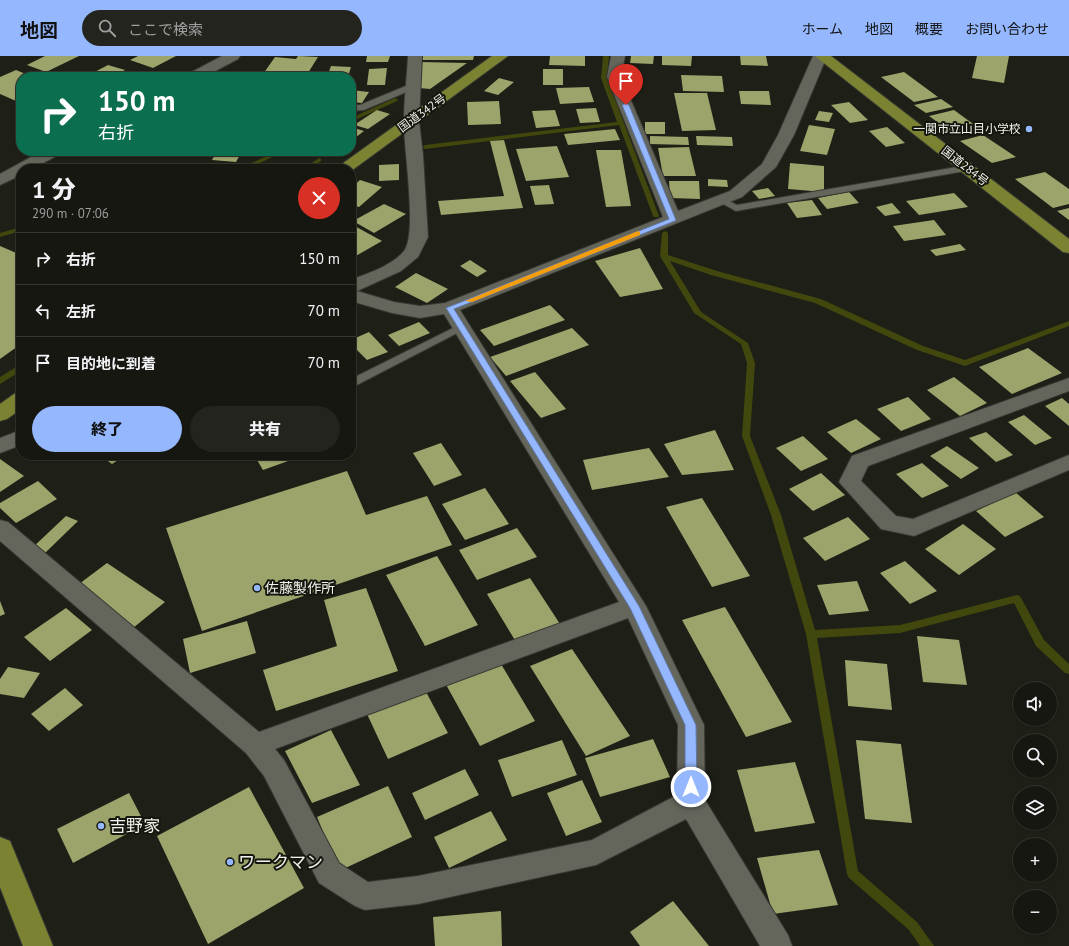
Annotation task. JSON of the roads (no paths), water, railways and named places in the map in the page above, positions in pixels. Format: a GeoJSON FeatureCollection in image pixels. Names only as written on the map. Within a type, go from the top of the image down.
{"type":"FeatureCollection","features":[{"type":"Feature","properties":{"kind":"highway","name":"国道342号"},"geometry":{"type":"LineString","coordinates":[[350,164],[502,56]]}},
{"type":"Feature","properties":{"kind":"highway","name":"国道284号"},"geometry":{"type":"LineString","coordinates":[[821,56],[968,168],[1069,248]]}},
{"type":"Feature","properties":{"kind":"highway"},"geometry":{"type":"LineString","coordinates":[[0,414],[16,403]]}},
{"type":"Feature","properties":{"kind":"highway"},"geometry":{"type":"LineString","coordinates":[[0,850],[38,946]]}},
{"type":"Feature","properties":{"kind":"street"},"geometry":{"type":"LineString","coordinates":[[203,72],[233,56]]}},
{"type":"Feature","properties":{"kind":"street"},"geometry":{"type":"LineString","coordinates":[[356,285],[395,267],[412,253],[419,236],[415,155],[411,121],[415,56]]}},
{"type":"Feature","properties":{"kind":"street"},"geometry":{"type":"LineString","coordinates":[[618,56],[614,77],[673,220]]}},
{"type":"Feature","properties":{"kind":"street"},"geometry":{"type":"LineString","coordinates":[[356,296],[392,307],[455,317],[673,220],[736,194],[768,167],[786,135],[821,56]]}},
{"type":"Feature","properties":{"kind":"street"},"geometry":{"type":"LineString","coordinates":[[30,164],[45,156]]}},
{"type":"Feature","properties":{"kind":"street"},"geometry":{"type":"LineString","coordinates":[[0,180],[16,171]]}},
{"type":"Feature","properties":{"kind":"street"},"geometry":{"type":"LineString","coordinates":[[455,317],[634,606],[690,725],[691,802],[777,946]]}},
{"type":"Feature","properties":{"kind":"street"},"geometry":{"type":"LineString","coordinates":[[1069,384],[860,461],[850,482],[889,523],[914,528],[1069,462]]}},
{"type":"Feature","properties":{"kind":"street"},"geometry":{"type":"LineString","coordinates":[[0,446],[16,439]]}},
{"type":"Feature","properties":{"kind":"street"},"geometry":{"type":"LineString","coordinates":[[0,528],[255,745],[274,768],[329,873],[365,896],[418,890],[596,852],[691,802]]}},
{"type":"Feature","properties":{"kind":"street"},"geometry":{"type":"LineString","coordinates":[[255,745],[634,606]]}},
{"type":"Feature","properties":{"kind":"lane"},"geometry":{"type":"LineString","coordinates":[[356,108],[361,108],[413,86]]}},
{"type":"Feature","properties":{"kind":"lane"},"geometry":{"type":"LineString","coordinates":[[721,200],[736,208],[968,168]]}},
{"type":"Feature","properties":{"kind":"lane"},"geometry":{"type":"LineString","coordinates":[[356,381],[455,317]]}},
{"type":"Feature","properties":{"kind":"waterway"},"geometry":{"type":"LineString","coordinates":[[606,56],[604,78],[621,123]]}},
{"type":"Feature","properties":{"kind":"waterway"},"geometry":{"type":"LineString","coordinates":[[356,118],[395,100]]}},
{"type":"Feature","properties":{"kind":"waterway"},"geometry":{"type":"LineString","coordinates":[[425,147],[621,123]]}},
{"type":"Feature","properties":{"kind":"waterway"},"geometry":{"type":"LineString","coordinates":[[621,123],[656,216]]}},
{"type":"Feature","properties":{"kind":"waterway"},"geometry":{"type":"LineString","coordinates":[[253,164],[271,156]]}},
{"type":"Feature","properties":{"kind":"waterway"},"geometry":{"type":"LineString","coordinates":[[313,164],[319,160]]}},
{"type":"Feature","properties":{"kind":"waterway"},"geometry":{"type":"LineString","coordinates":[[0,235],[16,230]]}},
{"type":"Feature","properties":{"kind":"waterway"},"geometry":{"type":"LineString","coordinates":[[664,256],[665,233]]}},
{"type":"Feature","properties":{"kind":"waterway"},"geometry":{"type":"LineString","coordinates":[[664,256],[714,273],[818,301],[920,348],[965,363],[1069,323]]}},
{"type":"Feature","properties":{"kind":"waterway"},"geometry":{"type":"LineString","coordinates":[[664,256],[698,313],[744,343],[751,363],[746,436],[776,515],[811,634]]}},
{"type":"Feature","properties":{"kind":"waterway"},"geometry":{"type":"LineString","coordinates":[[0,381],[16,370]]}},
{"type":"Feature","properties":{"kind":"waterway"},"geometry":{"type":"LineString","coordinates":[[811,634],[900,629],[1017,599],[1040,643],[1069,670]]}},
{"type":"Feature","properties":{"kind":"waterway"},"geometry":{"type":"LineString","coordinates":[[811,634],[853,874],[913,926],[928,946]]}},
{"type":"Feature","properties":{"kind":"place","name":"一関市立山目小学校"},"geometry":{"type":"Point","coordinates":[1029,129]}},
{"type":"Feature","properties":{"kind":"place","name":"佐藤製作所"},"geometry":{"type":"Point","coordinates":[257,588]}},
{"type":"Feature","properties":{"kind":"place","name":"吉野家"},"geometry":{"type":"Point","coordinates":[101,826]}},
{"type":"Feature","properties":{"kind":"place","name":"ワークマン"},"geometry":{"type":"Point","coordinates":[230,862]}}]}
